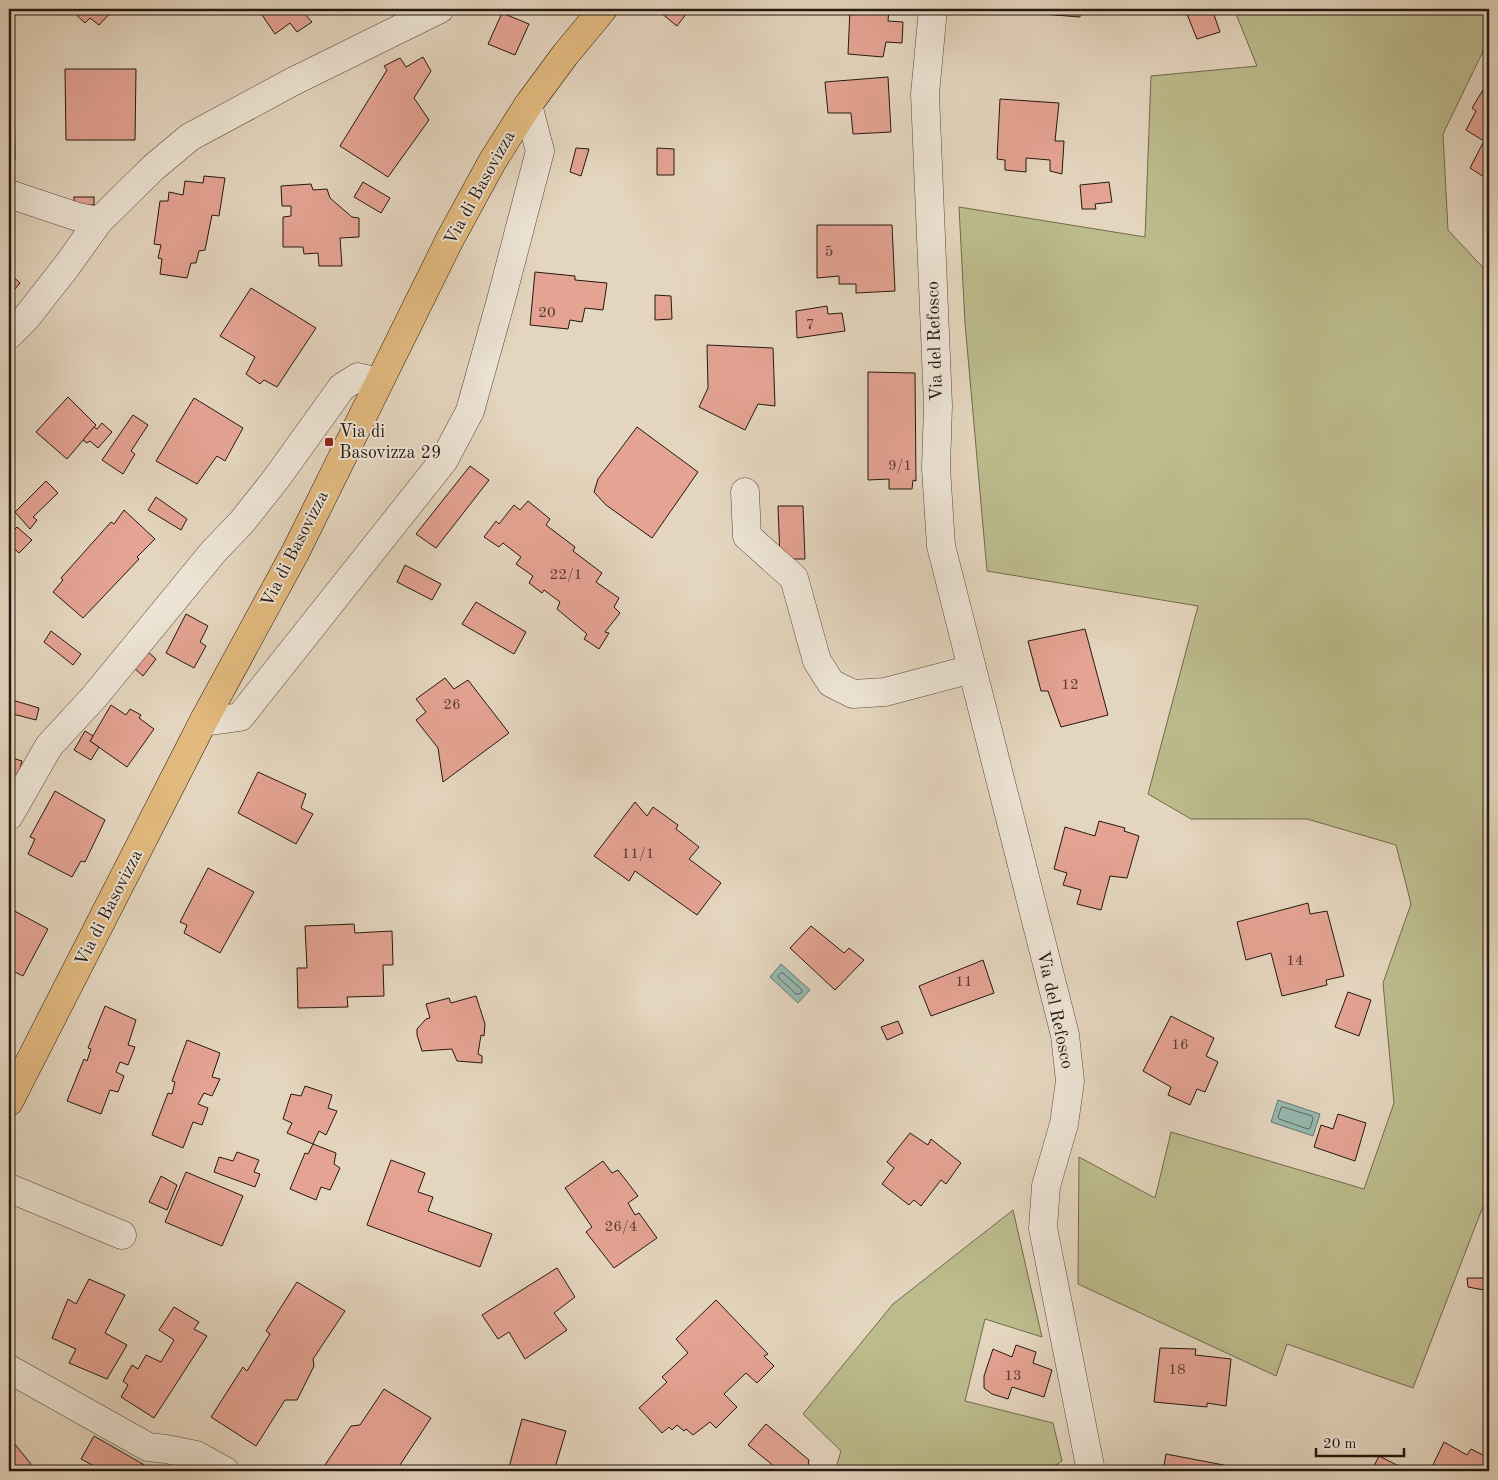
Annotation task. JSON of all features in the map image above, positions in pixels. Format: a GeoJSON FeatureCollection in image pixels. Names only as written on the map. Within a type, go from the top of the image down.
{"type":"FeatureCollection","features":[{"type":"Feature","properties":{"kind":"main road","name":"Via di Basovizza"},"geometry":{"type":"LineString","coordinates":[[9,1102],[203,722],[296,551],[450,239],[492,162],[528,105],[565,55],[603,9]]}},
{"type":"Feature","properties":{"kind":"street"},"geometry":{"type":"LineString","coordinates":[[9,335],[32,311],[99,221],[154,166],[190,137],[292,82],[440,9]]}},
{"type":"Feature","properties":{"kind":"street","name":"Via del Refosco"},"geometry":{"type":"LineString","coordinates":[[933,9],[925,94],[938,405],[936,468],[941,546],[1064,1035],[1070,1081],[1064,1124],[1046,1186],[1043,1228],[1091,1471]]}},
{"type":"Feature","properties":{"kind":"street"},"geometry":{"type":"LineString","coordinates":[[203,722],[240,717],[444,460],[470,410],[540,151],[528,105]]}},
{"type":"Feature","properties":{"kind":"street"},"geometry":{"type":"LineString","coordinates":[[9,194],[78,217],[99,221]]}},
{"type":"Feature","properties":{"kind":"street"},"geometry":{"type":"LineString","coordinates":[[9,816],[49,746],[95,696],[214,551],[241,523],[276,479],[342,387],[358,376],[379,382]]}},
{"type":"Feature","properties":{"kind":"street"},"geometry":{"type":"LineString","coordinates":[[745,492],[747,536],[794,578],[817,661],[831,683],[853,694],[885,692],[972,669]]}},
{"type":"Feature","properties":{"kind":"street"},"geometry":{"type":"LineString","coordinates":[[9,1188],[122,1235]]}},
{"type":"Feature","properties":{"kind":"street"},"geometry":{"type":"LineString","coordinates":[[9,1369],[148,1447],[196,1455],[225,1471]]}},
{"type":"Feature","properties":{"kind":"shaded area"},"geometry":{"type":"Polygon","coordinates":[[[1234,9],[1489,9],[1489,39],[1443,134],[1448,230],[1489,274],[1489,1191],[1413,1388],[1287,1344],[1276,1376],[1078,1284],[1079,1157],[1155,1198],[1171,1132],[1364,1189],[1394,1103],[1383,983],[1411,904],[1396,845],[1307,819],[1191,819],[1148,794],[1198,606],[987,571],[965,323],[959,207],[1145,237],[1151,76],[1257,66],[1234,9]]]}},
{"type":"Feature","properties":{"kind":"shaded area"},"geometry":{"type":"Polygon","coordinates":[[[1013,1210],[1042,1337],[985,1319],[965,1401],[1053,1423],[1062,1461],[1047,1471],[835,1471],[841,1451],[803,1414],[893,1304],[1013,1210]]]}},
{"type":"Feature","properties":{"kind":"water"},"geometry":{"type":"Polygon","coordinates":[[[781,964],[810,990],[798,1003],[770,977],[781,964]]]}},
{"type":"Feature","properties":{"kind":"water"},"geometry":{"type":"Polygon","coordinates":[[[1278,1100],[1320,1114],[1313,1136],[1271,1122],[1278,1100]]]}},
{"type":"Feature","properties":{"kind":"building"},"geometry":{"type":"Polygon","coordinates":[[[70,9],[114,9],[99,25],[90,18],[85,23],[70,9]]]}},
{"type":"Feature","properties":{"kind":"building"},"geometry":{"type":"Polygon","coordinates":[[[258,9],[309,9],[304,13],[312,22],[297,32],[290,23],[275,34],[258,9]]]}},
{"type":"Feature","properties":{"kind":"building"},"geometry":{"type":"Polygon","coordinates":[[[656,9],[690,9],[677,26],[656,9]]]}},
{"type":"Feature","properties":{"kind":"building"},"geometry":{"type":"Polygon","coordinates":[[[850,9],[889,9],[888,21],[903,22],[902,43],[886,42],[883,57],[848,54],[850,9]]]}},
{"type":"Feature","properties":{"kind":"building"},"geometry":{"type":"Polygon","coordinates":[[[1017,9],[1080,9],[1080,17],[1017,12],[1017,9]]]}},
{"type":"Feature","properties":{"kind":"building"},"geometry":{"type":"Polygon","coordinates":[[[1185,9],[1212,9],[1220,32],[1197,39],[1185,9]]]}},
{"type":"Feature","properties":{"kind":"building"},"geometry":{"type":"Polygon","coordinates":[[[502,13],[529,24],[515,55],[488,44],[502,13]]]}},
{"type":"Feature","properties":{"kind":"building"},"geometry":{"type":"Polygon","coordinates":[[[423,57],[431,71],[414,98],[429,120],[388,177],[340,146],[387,70],[384,66],[400,58],[406,67],[423,57]]]}},
{"type":"Feature","properties":{"kind":"building"},"geometry":{"type":"Polygon","coordinates":[[[65,69],[136,69],[135,140],[66,140],[65,69]]]}},
{"type":"Feature","properties":{"kind":"building"},"geometry":{"type":"Polygon","coordinates":[[[888,77],[891,132],[853,134],[851,113],[828,113],[825,82],[888,77]]]}},
{"type":"Feature","properties":{"kind":"building"},"geometry":{"type":"Polygon","coordinates":[[[1486,85],[1489,87],[1489,180],[1470,168],[1484,141],[1466,130],[1476,111],[1472,108],[1486,85]]]}},
{"type":"Feature","properties":{"kind":"building"},"geometry":{"type":"Polygon","coordinates":[[[9,87],[14,87],[15,159],[9,159],[9,87]]]}},
{"type":"Feature","properties":{"kind":"building"},"geometry":{"type":"Polygon","coordinates":[[[1000,99],[1059,103],[1055,141],[1064,141],[1062,174],[1050,171],[1050,160],[1026,158],[1026,172],[1005,170],[1005,160],[997,159],[1000,99]]]}},
{"type":"Feature","properties":{"kind":"building"},"geometry":{"type":"Polygon","coordinates":[[[576,148],[589,149],[581,176],[570,172],[576,148]]]}},
{"type":"Feature","properties":{"kind":"building"},"geometry":{"type":"Polygon","coordinates":[[[657,148],[674,149],[674,175],[657,175],[657,148]]]}},
{"type":"Feature","properties":{"kind":"building"},"geometry":{"type":"Polygon","coordinates":[[[204,176],[225,178],[219,216],[212,215],[205,250],[199,251],[196,263],[191,263],[187,278],[160,274],[162,259],[158,258],[161,245],[154,244],[160,201],[168,201],[169,192],[183,195],[185,181],[203,183],[204,176]]]}},
{"type":"Feature","properties":{"kind":"building"},"geometry":{"type":"Polygon","coordinates":[[[363,182],[390,198],[381,213],[354,197],[363,182]]]}},
{"type":"Feature","properties":{"kind":"building"},"geometry":{"type":"Polygon","coordinates":[[[1109,182],[1112,202],[1095,204],[1096,209],[1082,209],[1080,185],[1109,182]]]}},
{"type":"Feature","properties":{"kind":"building"},"geometry":{"type":"Polygon","coordinates":[[[311,184],[313,190],[327,189],[330,198],[352,217],[359,218],[359,237],[340,238],[342,266],[319,266],[318,253],[304,254],[303,247],[283,247],[283,217],[291,216],[291,206],[282,206],[281,186],[311,184]]]}},
{"type":"Feature","properties":{"kind":"building"},"geometry":{"type":"Polygon","coordinates":[[[74,197],[94,197],[94,205],[74,205],[74,197]]]}},
{"type":"Feature","properties":{"kind":"building"},"geometry":{"type":"Polygon","coordinates":[[[817,225],[892,225],[895,291],[856,293],[856,284],[839,284],[839,276],[817,278],[817,225]]]}},
{"type":"Feature","properties":{"kind":"building"},"geometry":{"type":"Polygon","coordinates":[[[535,272],[575,276],[575,280],[607,283],[603,310],[585,308],[582,322],[570,320],[568,329],[530,325],[535,272]]]}},
{"type":"Feature","properties":{"kind":"building"},"geometry":{"type":"Polygon","coordinates":[[[9,273],[20,283],[9,296],[9,273]]]}},
{"type":"Feature","properties":{"kind":"building"},"geometry":{"type":"Polygon","coordinates":[[[251,288],[316,328],[277,387],[264,380],[260,384],[246,374],[255,357],[220,336],[251,288]]]}},
{"type":"Feature","properties":{"kind":"building"},"geometry":{"type":"Polygon","coordinates":[[[655,295],[671,296],[672,319],[655,320],[655,295]]]}},
{"type":"Feature","properties":{"kind":"building"},"geometry":{"type":"Polygon","coordinates":[[[827,306],[828,314],[842,313],[845,331],[797,338],[796,311],[827,306]]]}},
{"type":"Feature","properties":{"kind":"building"},"geometry":{"type":"Polygon","coordinates":[[[707,345],[773,348],[775,406],[758,404],[745,430],[699,407],[708,388],[707,345]]]}},
{"type":"Feature","properties":{"kind":"building"},"geometry":{"type":"Polygon","coordinates":[[[868,372],[915,373],[916,481],[913,480],[912,489],[889,489],[889,479],[868,480],[868,372]]]}},
{"type":"Feature","properties":{"kind":"building"},"geometry":{"type":"Polygon","coordinates":[[[68,397],[96,425],[67,459],[36,432],[68,397]]]}},
{"type":"Feature","properties":{"kind":"building"},"geometry":{"type":"Polygon","coordinates":[[[194,398],[243,428],[225,461],[217,456],[197,484],[156,461],[194,398]]]}},
{"type":"Feature","properties":{"kind":"building"},"geometry":{"type":"Polygon","coordinates":[[[133,415],[148,425],[131,451],[135,454],[123,474],[102,460],[133,415]]]}},
{"type":"Feature","properties":{"kind":"building"},"geometry":{"type":"Polygon","coordinates":[[[102,423],[112,432],[98,448],[90,441],[87,443],[83,440],[94,427],[97,429],[102,423]]]}},
{"type":"Feature","properties":{"kind":"building"},"geometry":{"type":"Polygon","coordinates":[[[637,427],[698,472],[652,538],[606,505],[594,492],[598,479],[637,427]]]}},
{"type":"Feature","properties":{"kind":"building"},"geometry":{"type":"Polygon","coordinates":[[[470,466],[489,480],[436,548],[416,534],[470,466]]]}},
{"type":"Feature","properties":{"kind":"building"},"geometry":{"type":"Polygon","coordinates":[[[46,481],[58,493],[33,517],[37,520],[30,529],[15,512],[46,481]]]}},
{"type":"Feature","properties":{"kind":"building"},"geometry":{"type":"Polygon","coordinates":[[[156,497],[187,519],[181,530],[148,510],[156,497]]]}},
{"type":"Feature","properties":{"kind":"building"},"geometry":{"type":"Polygon","coordinates":[[[528,501],[550,519],[546,525],[575,547],[573,551],[602,573],[596,582],[619,598],[614,607],[620,613],[605,632],[609,633],[599,649],[584,639],[587,634],[557,609],[560,602],[544,590],[542,593],[529,583],[533,576],[516,564],[521,557],[503,543],[499,547],[484,537],[496,521],[499,524],[514,505],[520,510],[528,501]]]}},
{"type":"Feature","properties":{"kind":"building"},"geometry":{"type":"Polygon","coordinates":[[[778,506],[803,506],[805,559],[780,559],[778,506]]]}},
{"type":"Feature","properties":{"kind":"building"},"geometry":{"type":"Polygon","coordinates":[[[124,510],[155,539],[137,557],[139,559],[83,618],[53,592],[63,580],[61,578],[111,522],[114,524],[124,510]]]}},
{"type":"Feature","properties":{"kind":"building"},"geometry":{"type":"Polygon","coordinates":[[[17,527],[32,540],[19,553],[9,544],[9,535],[17,527]]]}},
{"type":"Feature","properties":{"kind":"building"},"geometry":{"type":"Polygon","coordinates":[[[405,565],[441,584],[432,600],[397,582],[405,565]]]}},
{"type":"Feature","properties":{"kind":"building"},"geometry":{"type":"Polygon","coordinates":[[[476,602],[526,632],[514,654],[462,624],[476,602]]]}},
{"type":"Feature","properties":{"kind":"building"},"geometry":{"type":"Polygon","coordinates":[[[186,614],[208,626],[200,642],[206,646],[194,668],[166,653],[186,614]]]}},
{"type":"Feature","properties":{"kind":"building"},"geometry":{"type":"Polygon","coordinates":[[[1085,629],[1108,715],[1061,727],[1048,691],[1041,691],[1028,641],[1085,629]]]}},
{"type":"Feature","properties":{"kind":"building"},"geometry":{"type":"Polygon","coordinates":[[[51,631],[81,654],[73,665],[44,642],[51,631]]]}},
{"type":"Feature","properties":{"kind":"building"},"geometry":{"type":"Polygon","coordinates":[[[9,632],[14,660],[9,661],[9,632]]]}},
{"type":"Feature","properties":{"kind":"building"},"geometry":{"type":"Polygon","coordinates":[[[146,650],[156,659],[143,676],[133,667],[146,650]]]}},
{"type":"Feature","properties":{"kind":"building"},"geometry":{"type":"Polygon","coordinates":[[[445,678],[454,689],[468,680],[509,733],[443,782],[438,748],[416,720],[426,712],[416,699],[445,678]]]}},
{"type":"Feature","properties":{"kind":"building"},"geometry":{"type":"Polygon","coordinates":[[[9,699],[39,708],[36,720],[9,713],[9,699]]]}},
{"type":"Feature","properties":{"kind":"building"},"geometry":{"type":"Polygon","coordinates":[[[111,705],[126,715],[130,709],[141,715],[139,718],[154,729],[127,767],[90,741],[111,705]]]}},
{"type":"Feature","properties":{"kind":"building"},"geometry":{"type":"Polygon","coordinates":[[[85,731],[93,736],[90,741],[99,747],[91,760],[74,750],[85,731]]]}},
{"type":"Feature","properties":{"kind":"building"},"geometry":{"type":"Polygon","coordinates":[[[9,757],[22,761],[15,788],[9,786],[9,757]]]}},
{"type":"Feature","properties":{"kind":"building"},"geometry":{"type":"Polygon","coordinates":[[[258,772],[306,794],[301,808],[313,814],[296,844],[238,813],[258,772]]]}},
{"type":"Feature","properties":{"kind":"building"},"geometry":{"type":"Polygon","coordinates":[[[55,791],[105,820],[85,862],[81,861],[72,877],[28,854],[35,839],[30,837],[55,791]]]}},
{"type":"Feature","properties":{"kind":"building"},"geometry":{"type":"Polygon","coordinates":[[[635,802],[647,816],[653,807],[678,825],[676,829],[699,847],[689,859],[721,883],[697,915],[635,871],[629,881],[594,856],[635,802]]]}},
{"type":"Feature","properties":{"kind":"building"},"geometry":{"type":"Polygon","coordinates":[[[1099,821],[1125,828],[1124,831],[1139,836],[1127,878],[1110,876],[1101,910],[1077,904],[1081,890],[1063,885],[1067,873],[1054,869],[1065,827],[1095,836],[1099,821]]]}},
{"type":"Feature","properties":{"kind":"building"},"geometry":{"type":"Polygon","coordinates":[[[208,868],[254,892],[220,953],[184,933],[187,925],[180,922],[208,868]]]}},
{"type":"Feature","properties":{"kind":"building"},"geometry":{"type":"Polygon","coordinates":[[[1308,903],[1310,914],[1327,911],[1344,976],[1326,980],[1327,985],[1282,996],[1271,953],[1246,960],[1237,922],[1308,903]]]}},
{"type":"Feature","properties":{"kind":"building"},"geometry":{"type":"Polygon","coordinates":[[[9,908],[48,929],[23,976],[9,969],[9,908]]]}},
{"type":"Feature","properties":{"kind":"building"},"geometry":{"type":"Polygon","coordinates":[[[354,924],[355,933],[392,931],[393,965],[383,965],[384,996],[347,997],[348,1007],[298,1008],[297,968],[307,968],[305,926],[354,924]]]}},
{"type":"Feature","properties":{"kind":"building"},"geometry":{"type":"Polygon","coordinates":[[[811,926],[844,953],[849,948],[864,960],[835,990],[790,948],[811,926]]]}},
{"type":"Feature","properties":{"kind":"building"},"geometry":{"type":"Polygon","coordinates":[[[983,960],[994,993],[931,1016],[919,986],[983,960]]]}},
{"type":"Feature","properties":{"kind":"building"},"geometry":{"type":"Polygon","coordinates":[[[1348,992],[1371,1000],[1359,1036],[1335,1027],[1348,992]]]}},
{"type":"Feature","properties":{"kind":"building"},"geometry":{"type":"Polygon","coordinates":[[[476,996],[485,1024],[484,1036],[481,1035],[478,1054],[482,1056],[482,1063],[457,1061],[452,1049],[422,1051],[417,1029],[426,1019],[430,1018],[426,1004],[449,998],[451,1003],[476,996]]]}},
{"type":"Feature","properties":{"kind":"building"},"geometry":{"type":"Polygon","coordinates":[[[105,1006],[136,1020],[128,1045],[135,1047],[128,1065],[120,1062],[116,1072],[124,1076],[118,1092],[110,1090],[101,1114],[67,1101],[84,1059],[87,1061],[91,1049],[88,1048],[105,1006]]]}},
{"type":"Feature","properties":{"kind":"building"},"geometry":{"type":"Polygon","coordinates":[[[1171,1016],[1214,1038],[1206,1056],[1218,1062],[1205,1092],[1197,1089],[1190,1105],[1168,1095],[1171,1087],[1143,1071],[1171,1016]]]}},
{"type":"Feature","properties":{"kind":"building"},"geometry":{"type":"Polygon","coordinates":[[[898,1021],[903,1033],[887,1040],[881,1027],[898,1021]]]}},
{"type":"Feature","properties":{"kind":"building"},"geometry":{"type":"Polygon","coordinates":[[[187,1040],[220,1053],[212,1077],[220,1079],[212,1096],[204,1093],[198,1104],[208,1108],[202,1125],[193,1122],[183,1148],[152,1135],[168,1093],[172,1094],[175,1082],[172,1081],[187,1040]]]}},
{"type":"Feature","properties":{"kind":"building"},"geometry":{"type":"Polygon","coordinates":[[[305,1086],[332,1095],[328,1108],[337,1111],[326,1135],[319,1131],[313,1144],[287,1133],[292,1123],[283,1119],[291,1094],[301,1096],[305,1086]]]}},
{"type":"Feature","properties":{"kind":"building"},"geometry":{"type":"Polygon","coordinates":[[[1338,1114],[1366,1123],[1355,1161],[1314,1147],[1321,1125],[1333,1129],[1338,1114]]]}},
{"type":"Feature","properties":{"kind":"building"},"geometry":{"type":"Polygon","coordinates":[[[910,1133],[928,1145],[931,1139],[961,1163],[946,1184],[941,1180],[921,1206],[914,1200],[909,1205],[882,1184],[894,1168],[887,1162],[910,1133]]]}},
{"type":"Feature","properties":{"kind":"building"},"geometry":{"type":"Polygon","coordinates":[[[313,1144],[336,1153],[334,1164],[340,1168],[330,1190],[321,1187],[316,1200],[290,1189],[305,1153],[308,1154],[313,1144]]]}},
{"type":"Feature","properties":{"kind":"building"},"geometry":{"type":"Polygon","coordinates":[[[237,1152],[259,1160],[254,1172],[260,1174],[255,1187],[214,1172],[219,1157],[233,1161],[237,1152]]]}},
{"type":"Feature","properties":{"kind":"building"},"geometry":{"type":"Polygon","coordinates":[[[391,1160],[425,1173],[418,1192],[433,1197],[428,1211],[492,1234],[480,1267],[367,1225],[391,1160]]]}},
{"type":"Feature","properties":{"kind":"building"},"geometry":{"type":"Polygon","coordinates":[[[603,1161],[612,1173],[618,1170],[638,1196],[628,1203],[635,1215],[639,1213],[657,1238],[614,1268],[586,1232],[592,1227],[565,1188],[603,1161]]]}},
{"type":"Feature","properties":{"kind":"building"},"geometry":{"type":"Polygon","coordinates":[[[186,1172],[243,1196],[222,1246],[165,1222],[186,1172]]]}},
{"type":"Feature","properties":{"kind":"building"},"geometry":{"type":"Polygon","coordinates":[[[161,1176],[177,1185],[167,1210],[149,1202],[161,1176]]]}},
{"type":"Feature","properties":{"kind":"building"},"geometry":{"type":"Polygon","coordinates":[[[557,1268],[575,1297],[554,1313],[567,1330],[525,1359],[509,1332],[498,1339],[482,1315],[557,1268]]]}},
{"type":"Feature","properties":{"kind":"building"},"geometry":{"type":"Polygon","coordinates":[[[1467,1278],[1489,1278],[1489,1291],[1468,1287],[1467,1278]]]}},
{"type":"Feature","properties":{"kind":"building"},"geometry":{"type":"Polygon","coordinates":[[[89,1279],[125,1295],[105,1333],[127,1345],[107,1379],[69,1363],[76,1349],[52,1338],[68,1299],[76,1304],[89,1279]]]}},
{"type":"Feature","properties":{"kind":"building"},"geometry":{"type":"Polygon","coordinates":[[[297,1282],[345,1311],[313,1359],[314,1366],[297,1400],[285,1400],[256,1446],[211,1417],[243,1367],[247,1371],[270,1334],[266,1331],[297,1282]]]}},
{"type":"Feature","properties":{"kind":"building"},"geometry":{"type":"Polygon","coordinates":[[[716,1300],[768,1354],[764,1356],[774,1366],[757,1383],[746,1373],[724,1394],[737,1407],[716,1428],[710,1422],[693,1435],[677,1425],[672,1430],[669,1427],[662,1433],[639,1408],[667,1382],[662,1377],[688,1353],[676,1339],[716,1300]]]}},
{"type":"Feature","properties":{"kind":"building"},"geometry":{"type":"Polygon","coordinates":[[[174,1307],[199,1322],[194,1329],[207,1336],[154,1418],[121,1397],[128,1385],[123,1381],[132,1365],[138,1369],[146,1355],[161,1362],[174,1340],[159,1330],[174,1307]]]}},
{"type":"Feature","properties":{"kind":"building"},"geometry":{"type":"Polygon","coordinates":[[[1016,1345],[1036,1352],[1033,1363],[1052,1370],[1044,1397],[1012,1387],[1008,1399],[992,1394],[984,1388],[984,1376],[993,1349],[1012,1357],[1016,1345]]]}},
{"type":"Feature","properties":{"kind":"building"},"geometry":{"type":"Polygon","coordinates":[[[1160,1348],[1196,1349],[1195,1355],[1231,1359],[1226,1406],[1207,1403],[1207,1407],[1154,1402],[1160,1348]]]}},
{"type":"Feature","properties":{"kind":"building"},"geometry":{"type":"Polygon","coordinates":[[[384,1389],[431,1418],[396,1471],[321,1471],[351,1426],[360,1425],[384,1389]]]}},
{"type":"Feature","properties":{"kind":"building"},"geometry":{"type":"Polygon","coordinates":[[[522,1419],[566,1431],[554,1471],[508,1471],[522,1419]]]}},
{"type":"Feature","properties":{"kind":"building"},"geometry":{"type":"Polygon","coordinates":[[[766,1424],[809,1460],[807,1471],[780,1471],[748,1445],[766,1424]]]}},
{"type":"Feature","properties":{"kind":"building"},"geometry":{"type":"Polygon","coordinates":[[[94,1436],[148,1467],[145,1471],[103,1471],[81,1459],[94,1436]]]}},
{"type":"Feature","properties":{"kind":"building"},"geometry":{"type":"Polygon","coordinates":[[[9,1437],[31,1464],[28,1466],[32,1471],[9,1471],[9,1437]]]}},
{"type":"Feature","properties":{"kind":"building"},"geometry":{"type":"Polygon","coordinates":[[[1444,1442],[1467,1455],[1471,1449],[1489,1458],[1485,1471],[1430,1471],[1444,1442]]]}},
{"type":"Feature","properties":{"kind":"building"},"geometry":{"type":"Polygon","coordinates":[[[1166,1454],[1234,1467],[1233,1471],[1163,1471],[1166,1454]]]}},
{"type":"Feature","properties":{"kind":"building"},"geometry":{"type":"Polygon","coordinates":[[[1379,1456],[1399,1466],[1397,1471],[1378,1471],[1373,1468],[1379,1456]]]}},
{"type":"Feature","properties":{"kind":"place","name":"Via di Basovizza 29"},"geometry":{"type":"Point","coordinates":[329,442]}}]}
